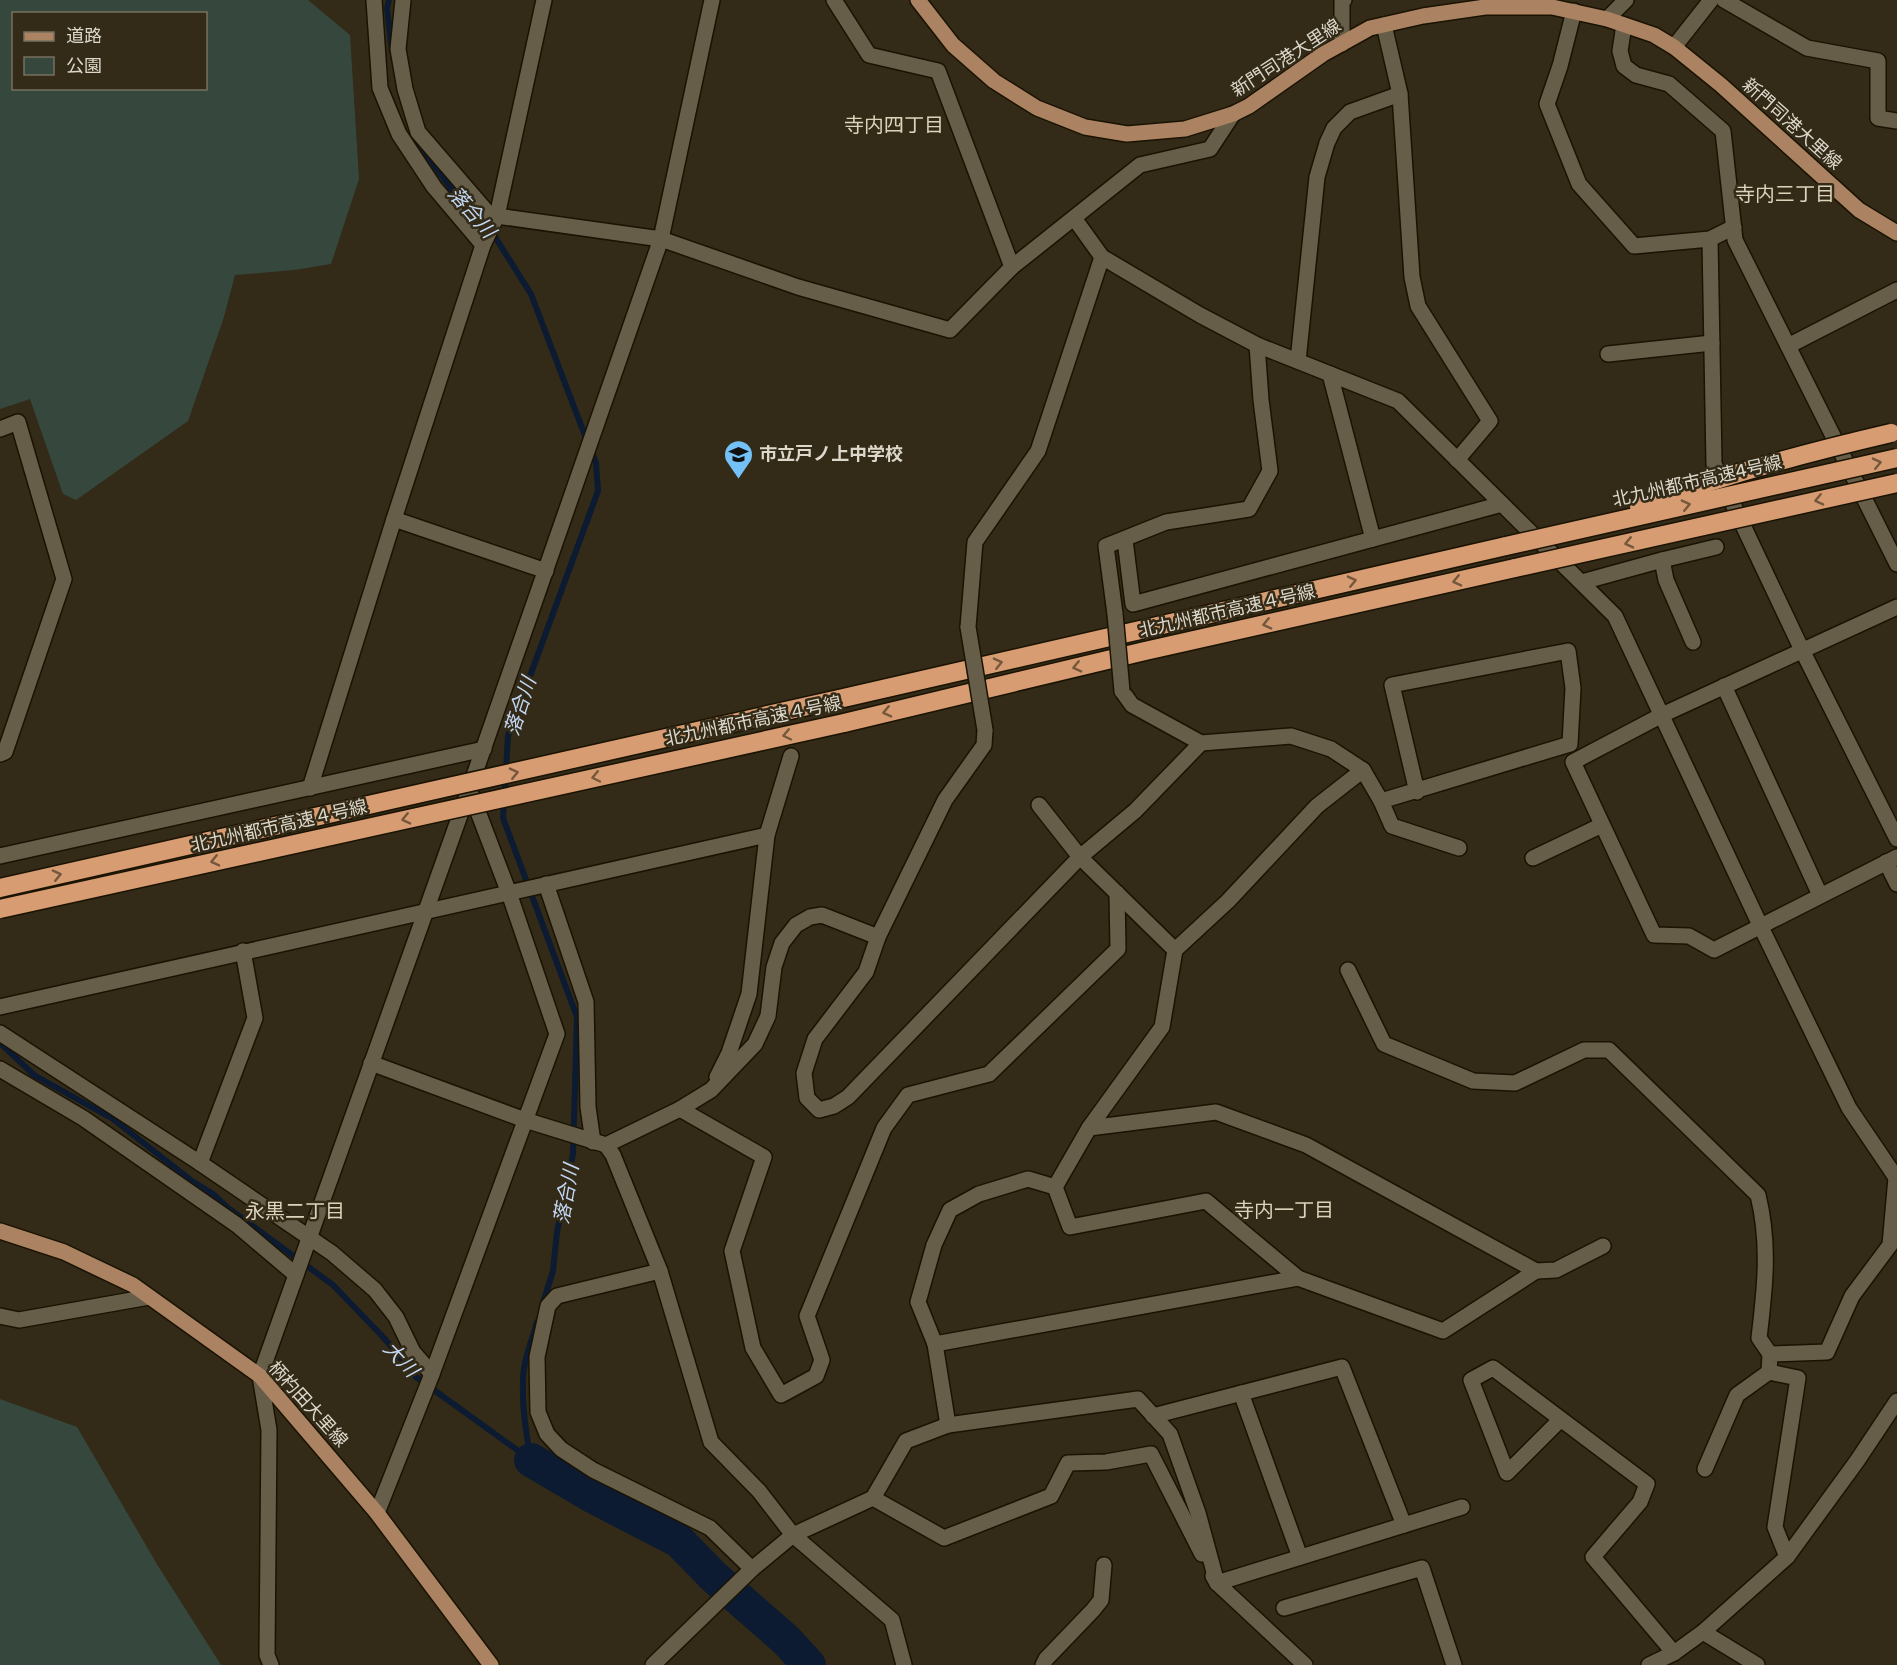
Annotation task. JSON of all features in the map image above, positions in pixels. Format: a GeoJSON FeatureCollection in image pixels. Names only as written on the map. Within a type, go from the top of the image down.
{"type":"FeatureCollection","features":[{"type":"Feature","properties":{"kind":"highway"},"geometry":{"type":"LineString","coordinates":[[1582,529],[1703,483],[1789,457],[1894,433]]}},
{"type":"Feature","properties":{"kind":"highway","name":"北九州都市高速4号線"},"geometry":{"type":"LineString","coordinates":[[1506,546],[1897,458]]}},
{"type":"Feature","properties":{"kind":"highway","name":"北九州都市高速４号線"},"geometry":{"type":"LineString","coordinates":[[0,909],[844,723],[1145,651],[1897,483]]}},
{"type":"Feature","properties":{"kind":"highway","name":"北九州都市高速４号線"},"geometry":{"type":"LineString","coordinates":[[0,888],[1506,546]]}},
{"type":"Feature","properties":{"kind":"main road","name":"新門司港大里線"},"geometry":{"type":"LineString","coordinates":[[918,0],[953,45],[994,81],[1037,108],[1085,128],[1127,134],[1185,129],[1233,114],[1323,54],[1370,28],[1423,16],[1485,7],[1552,7],[1574,11],[1624,25],[1654,36],[1674,47],[1721,85],[1859,210],[1897,233]]}},
{"type":"Feature","properties":{"kind":"main road","name":"柄杓田大里線"},"geometry":{"type":"LineString","coordinates":[[0,1231],[64,1252],[133,1285],[260,1376],[377,1513],[491,1665]]}},
{"type":"Feature","properties":{"kind":"street"},"geometry":{"type":"LineString","coordinates":[[374,0],[380,88],[399,134],[434,187],[483,245]]}},
{"type":"Feature","properties":{"kind":"street"},"geometry":{"type":"LineString","coordinates":[[403,0],[398,49],[405,89],[418,132],[487,212],[497,216],[662,239],[798,287],[950,330],[1012,267],[1140,165],[1210,149],[1233,114]]}},
{"type":"Feature","properties":{"kind":"street"},"geometry":{"type":"LineString","coordinates":[[310,788],[483,245],[497,216],[544,0]]}},
{"type":"Feature","properties":{"kind":"street"},"geometry":{"type":"LineString","coordinates":[[270,1665],[267,1655],[269,1430],[260,1376],[484,749],[662,239],[712,0]]}},
{"type":"Feature","properties":{"kind":"street"},"geometry":{"type":"LineString","coordinates":[[834,0],[868,55],[938,71],[1012,267]]}},
{"type":"Feature","properties":{"kind":"street"},"geometry":{"type":"LineString","coordinates":[[1342,44],[1342,2],[1344,0]]}},
{"type":"Feature","properties":{"kind":"street"},"geometry":{"type":"LineString","coordinates":[[1606,19],[1607,0]]}},
{"type":"Feature","properties":{"kind":"street"},"geometry":{"type":"LineString","coordinates":[[1606,19],[1626,0]]}},
{"type":"Feature","properties":{"kind":"street"},"geometry":{"type":"LineString","coordinates":[[1674,47],[1711,0]]}},
{"type":"Feature","properties":{"kind":"street"},"geometry":{"type":"LineString","coordinates":[[1724,0],[1807,48],[1878,61],[1878,118],[1897,121]]}},
{"type":"Feature","properties":{"kind":"street"},"geometry":{"type":"LineString","coordinates":[[1574,11],[1560,66],[1547,104],[1579,184],[1634,246],[1710,239],[1734,227]]}},
{"type":"Feature","properties":{"kind":"street"},"geometry":{"type":"LineString","coordinates":[[1384,25],[1400,94],[1412,277],[1418,306],[1490,421],[1457,460]]}},
{"type":"Feature","properties":{"kind":"street"},"geometry":{"type":"LineString","coordinates":[[1624,25],[1620,51],[1624,66],[1636,75],[1669,84],[1723,131],[1735,240],[1897,564]]}},
{"type":"Feature","properties":{"kind":"street"},"geometry":{"type":"LineString","coordinates":[[1298,361],[1317,177],[1327,142],[1334,128],[1350,112],[1400,94]]}},
{"type":"Feature","properties":{"kind":"street"},"geometry":{"type":"LineString","coordinates":[[1074,218],[1102,257],[1200,315],[1257,345],[1398,400],[1616,616],[1760,925],[1849,1108],[1896,1179],[1890,1245],[1852,1296],[1827,1353],[1770,1354]]}},
{"type":"Feature","properties":{"kind":"street"},"geometry":{"type":"LineString","coordinates":[[1710,239],[1714,464],[1802,650],[1897,838]]}},
{"type":"Feature","properties":{"kind":"street"},"geometry":{"type":"LineString","coordinates":[[1102,257],[1038,451],[975,542],[968,627],[985,730],[984,745],[945,800],[878,937],[866,972],[815,1039],[804,1073],[807,1098],[819,1110],[834,1106],[848,1096],[1080,857],[1135,811],[1201,743]]}},
{"type":"Feature","properties":{"kind":"street"},"geometry":{"type":"LineString","coordinates":[[1788,346],[1897,290]]}},
{"type":"Feature","properties":{"kind":"street"},"geometry":{"type":"LineString","coordinates":[[1608,354],[1712,343]]}},
{"type":"Feature","properties":{"kind":"street"},"geometry":{"type":"LineString","coordinates":[[1257,345],[1270,471],[1249,509],[1166,522],[1106,546],[1122,691],[1132,705],[1201,743],[1291,736],[1331,748],[1363,770],[1382,801],[1392,826],[1459,848]]}},
{"type":"Feature","properties":{"kind":"street"},"geometry":{"type":"LineString","coordinates":[[1330,374],[1373,539]]}},
{"type":"Feature","properties":{"kind":"street"},"geometry":{"type":"LineString","coordinates":[[0,429],[18,422],[64,579],[20,713],[5,752],[0,753]]}},
{"type":"Feature","properties":{"kind":"street"},"geometry":{"type":"LineString","coordinates":[[1125,540],[1133,604],[1502,504]]}},
{"type":"Feature","properties":{"kind":"street"},"geometry":{"type":"LineString","coordinates":[[394,519],[546,571]]}},
{"type":"Feature","properties":{"kind":"street"},"geometry":{"type":"LineString","coordinates":[[1582,582],[1716,547]]}},
{"type":"Feature","properties":{"kind":"street"},"geometry":{"type":"LineString","coordinates":[[1662,560],[1666,580],[1693,642]]}},
{"type":"Feature","properties":{"kind":"street"},"geometry":{"type":"LineString","coordinates":[[1897,607],[1662,715],[1573,762],[1654,935],[1689,936],[1713,950],[1892,860],[1897,884]]}},
{"type":"Feature","properties":{"kind":"street"},"geometry":{"type":"LineString","coordinates":[[1382,801],[1417,792],[1570,744],[1573,688],[1568,651],[1392,685],[1417,792]]}},
{"type":"Feature","properties":{"kind":"street"},"geometry":{"type":"LineString","coordinates":[[1724,686],[1820,895]]}},
{"type":"Feature","properties":{"kind":"street"},"geometry":{"type":"LineString","coordinates":[[0,856],[484,749]]}},
{"type":"Feature","properties":{"kind":"street"},"geometry":{"type":"LineString","coordinates":[[711,1090],[729,1053],[749,994],[766,835],[791,756]]}},
{"type":"Feature","properties":{"kind":"street"},"geometry":{"type":"LineString","coordinates":[[1055,1187],[1089,1128],[1162,1027],[1175,950],[1228,901],[1317,806],[1363,770]]}},
{"type":"Feature","properties":{"kind":"street"},"geometry":{"type":"LineString","coordinates":[[377,1513],[432,1374],[557,1034],[510,893],[469,790]]}},
{"type":"Feature","properties":{"kind":"street"},"geometry":{"type":"LineString","coordinates":[[1039,805],[1080,857],[1175,950]]}},
{"type":"Feature","properties":{"kind":"street"},"geometry":{"type":"LineString","coordinates":[[1533,858],[1602,825]]}},
{"type":"Feature","properties":{"kind":"street"},"geometry":{"type":"LineString","coordinates":[[0,1007],[766,835]]}},
{"type":"Feature","properties":{"kind":"street"},"geometry":{"type":"LineString","coordinates":[[546,884],[586,1002],[588,1107],[599,1143]]}},
{"type":"Feature","properties":{"kind":"street"},"geometry":{"type":"LineString","coordinates":[[680,1109],[764,1157],[732,1251],[753,1348],[781,1395],[816,1376],[822,1360],[807,1316],[884,1128],[908,1095],[988,1074],[1118,949],[1117,893]]}},
{"type":"Feature","properties":{"kind":"street"},"geometry":{"type":"LineString","coordinates":[[599,1143],[680,1109],[711,1090],[755,1044],[768,1016],[776,959],[782,943],[795,925],[810,917],[822,915],[878,937]]}},
{"type":"Feature","properties":{"kind":"street"},"geometry":{"type":"LineString","coordinates":[[200,1163],[255,1018],[243,951]]}},
{"type":"Feature","properties":{"kind":"street"},"geometry":{"type":"LineString","coordinates":[[1348,970],[1384,1044],[1473,1081],[1515,1083],[1584,1050],[1609,1050],[1758,1195],[1765,1221],[1766,1283],[1759,1338],[1770,1354],[1768,1372],[1737,1395],[1705,1469]]}},
{"type":"Feature","properties":{"kind":"street"},"geometry":{"type":"LineString","coordinates":[[0,1033],[200,1163],[308,1241],[332,1253],[375,1290],[396,1317],[413,1352],[432,1374]]}},
{"type":"Feature","properties":{"kind":"street"},"geometry":{"type":"LineString","coordinates":[[371,1063],[525,1120],[599,1143],[612,1155],[660,1271],[711,1442],[759,1491],[794,1535],[892,1620],[904,1665]]}},
{"type":"Feature","properties":{"kind":"street"},"geometry":{"type":"LineString","coordinates":[[0,1069],[93,1124],[237,1225],[297,1272]]}},
{"type":"Feature","properties":{"kind":"street"},"geometry":{"type":"LineString","coordinates":[[1089,1128],[1216,1112],[1306,1145],[1536,1271]]}},
{"type":"Feature","properties":{"kind":"street"},"geometry":{"type":"LineString","coordinates":[[948,1425],[934,1344],[918,1302],[934,1245],[950,1210],[979,1194],[1028,1179],[1055,1187]]}},
{"type":"Feature","properties":{"kind":"street"},"geometry":{"type":"LineString","coordinates":[[1055,1187],[1070,1227],[1206,1201],[1298,1278],[1443,1331],[1536,1271],[1556,1270],[1603,1246]]}},
{"type":"Feature","properties":{"kind":"street"},"geometry":{"type":"LineString","coordinates":[[660,1271],[556,1296],[548,1306],[537,1358],[538,1412],[547,1434],[561,1449],[593,1470],[710,1528],[752,1569]]}},
{"type":"Feature","properties":{"kind":"street"},"geometry":{"type":"LineString","coordinates":[[934,1344],[1298,1278]]}},
{"type":"Feature","properties":{"kind":"street"},"geometry":{"type":"LineString","coordinates":[[0,1316],[19,1320],[149,1297]]}},
{"type":"Feature","properties":{"kind":"street"},"geometry":{"type":"LineString","coordinates":[[1153,1416],[1342,1366],[1404,1525]]}},
{"type":"Feature","properties":{"kind":"street"},"geometry":{"type":"LineString","coordinates":[[1561,1419],[1507,1473],[1471,1380],[1493,1368],[1561,1419],[1647,1484],[1640,1502],[1593,1557],[1674,1653]]}},
{"type":"Feature","properties":{"kind":"street"},"geometry":{"type":"LineString","coordinates":[[1768,1372],[1798,1378],[1774,1527],[1787,1557]]}},
{"type":"Feature","properties":{"kind":"street"},"geometry":{"type":"LineString","coordinates":[[1241,1393],[1300,1557]]}},
{"type":"Feature","properties":{"kind":"street"},"geometry":{"type":"LineString","coordinates":[[653,1665],[752,1569],[794,1535],[873,1498],[906,1441],[948,1425],[1138,1398],[1170,1434],[1198,1513],[1217,1583]]}},
{"type":"Feature","properties":{"kind":"street"},"geometry":{"type":"LineString","coordinates":[[1648,1665],[1674,1653],[1703,1632],[1787,1557],[1896,1407]]}},
{"type":"Feature","properties":{"kind":"street"},"geometry":{"type":"LineString","coordinates":[[873,1498],[944,1538],[1051,1496],[1068,1462],[1106,1462],[1151,1454],[1217,1583],[1305,1665]]}},
{"type":"Feature","properties":{"kind":"street"},"geometry":{"type":"LineString","coordinates":[[1217,1583],[1462,1507]]}},
{"type":"Feature","properties":{"kind":"street"},"geometry":{"type":"LineString","coordinates":[[1042,1665],[1101,1600],[1104,1565]]}},
{"type":"Feature","properties":{"kind":"street"},"geometry":{"type":"LineString","coordinates":[[1284,1608],[1422,1568],[1454,1665]]}},
{"type":"Feature","properties":{"kind":"street"},"geometry":{"type":"LineString","coordinates":[[1703,1632],[1757,1665]]}},
{"type":"Feature","properties":{"kind":"green space"},"geometry":{"type":"Polygon","coordinates":[[[0,0],[308,0],[350,35],[359,179],[331,264],[235,275],[223,320],[188,421],[76,500],[63,494],[30,399],[0,409],[0,0]]]}},
{"type":"Feature","properties":{"kind":"green space"},"geometry":{"type":"Polygon","coordinates":[[[0,1399],[77,1427],[158,1566],[221,1665],[0,1665],[0,1399]]]}},
{"type":"Feature","properties":{"kind":"waterway","name":"落合川"},"geometry":{"type":"LineString","coordinates":[[389,0],[387,8],[392,51]]}},
{"type":"Feature","properties":{"kind":"waterway","name":"落合川"},"geometry":{"type":"LineString","coordinates":[[416,141],[450,187],[485,221],[531,294],[587,441]]}},
{"type":"Feature","properties":{"kind":"waterway","name":"落合川"},"geometry":{"type":"LineString","coordinates":[[542,1306],[553,1271],[557,1232],[573,1154],[577,1017],[503,818],[508,736],[598,491],[596,463],[591,451]]}},
{"type":"Feature","properties":{"kind":"waterway","name":"大川"},"geometry":{"type":"LineString","coordinates":[[0,1043],[34,1075],[113,1119],[192,1181],[213,1194],[228,1208],[333,1285],[384,1338],[416,1377],[531,1460]]}},
{"type":"Feature","properties":{"kind":"waterway","name":"落合川"},"geometry":{"type":"LineString","coordinates":[[531,1460],[523,1401],[523,1374],[537,1322]]}},
{"type":"Feature","properties":{"kind":"waterway","name":"大川"},"geometry":{"type":"LineString","coordinates":[[531,1460],[594,1497],[679,1541],[714,1577],[786,1640],[809,1665]]}},
{"type":"Feature","properties":{"kind":"place","name":"市立戸ノ上中学校"},"geometry":{"type":"Point","coordinates":[738,480]}},
{"type":"Feature","properties":{"kind":"district","name":"寺内四丁目"},"geometry":{"type":"Point","coordinates":[894,125]}},
{"type":"Feature","properties":{"kind":"district","name":"寺内三丁目"},"geometry":{"type":"Point","coordinates":[1785,194]}},
{"type":"Feature","properties":{"kind":"district","name":"寺内一丁目"},"geometry":{"type":"Point","coordinates":[1284,1210]}},
{"type":"Feature","properties":{"kind":"district","name":"永黒二丁目"},"geometry":{"type":"Point","coordinates":[295,1211]}}]}
